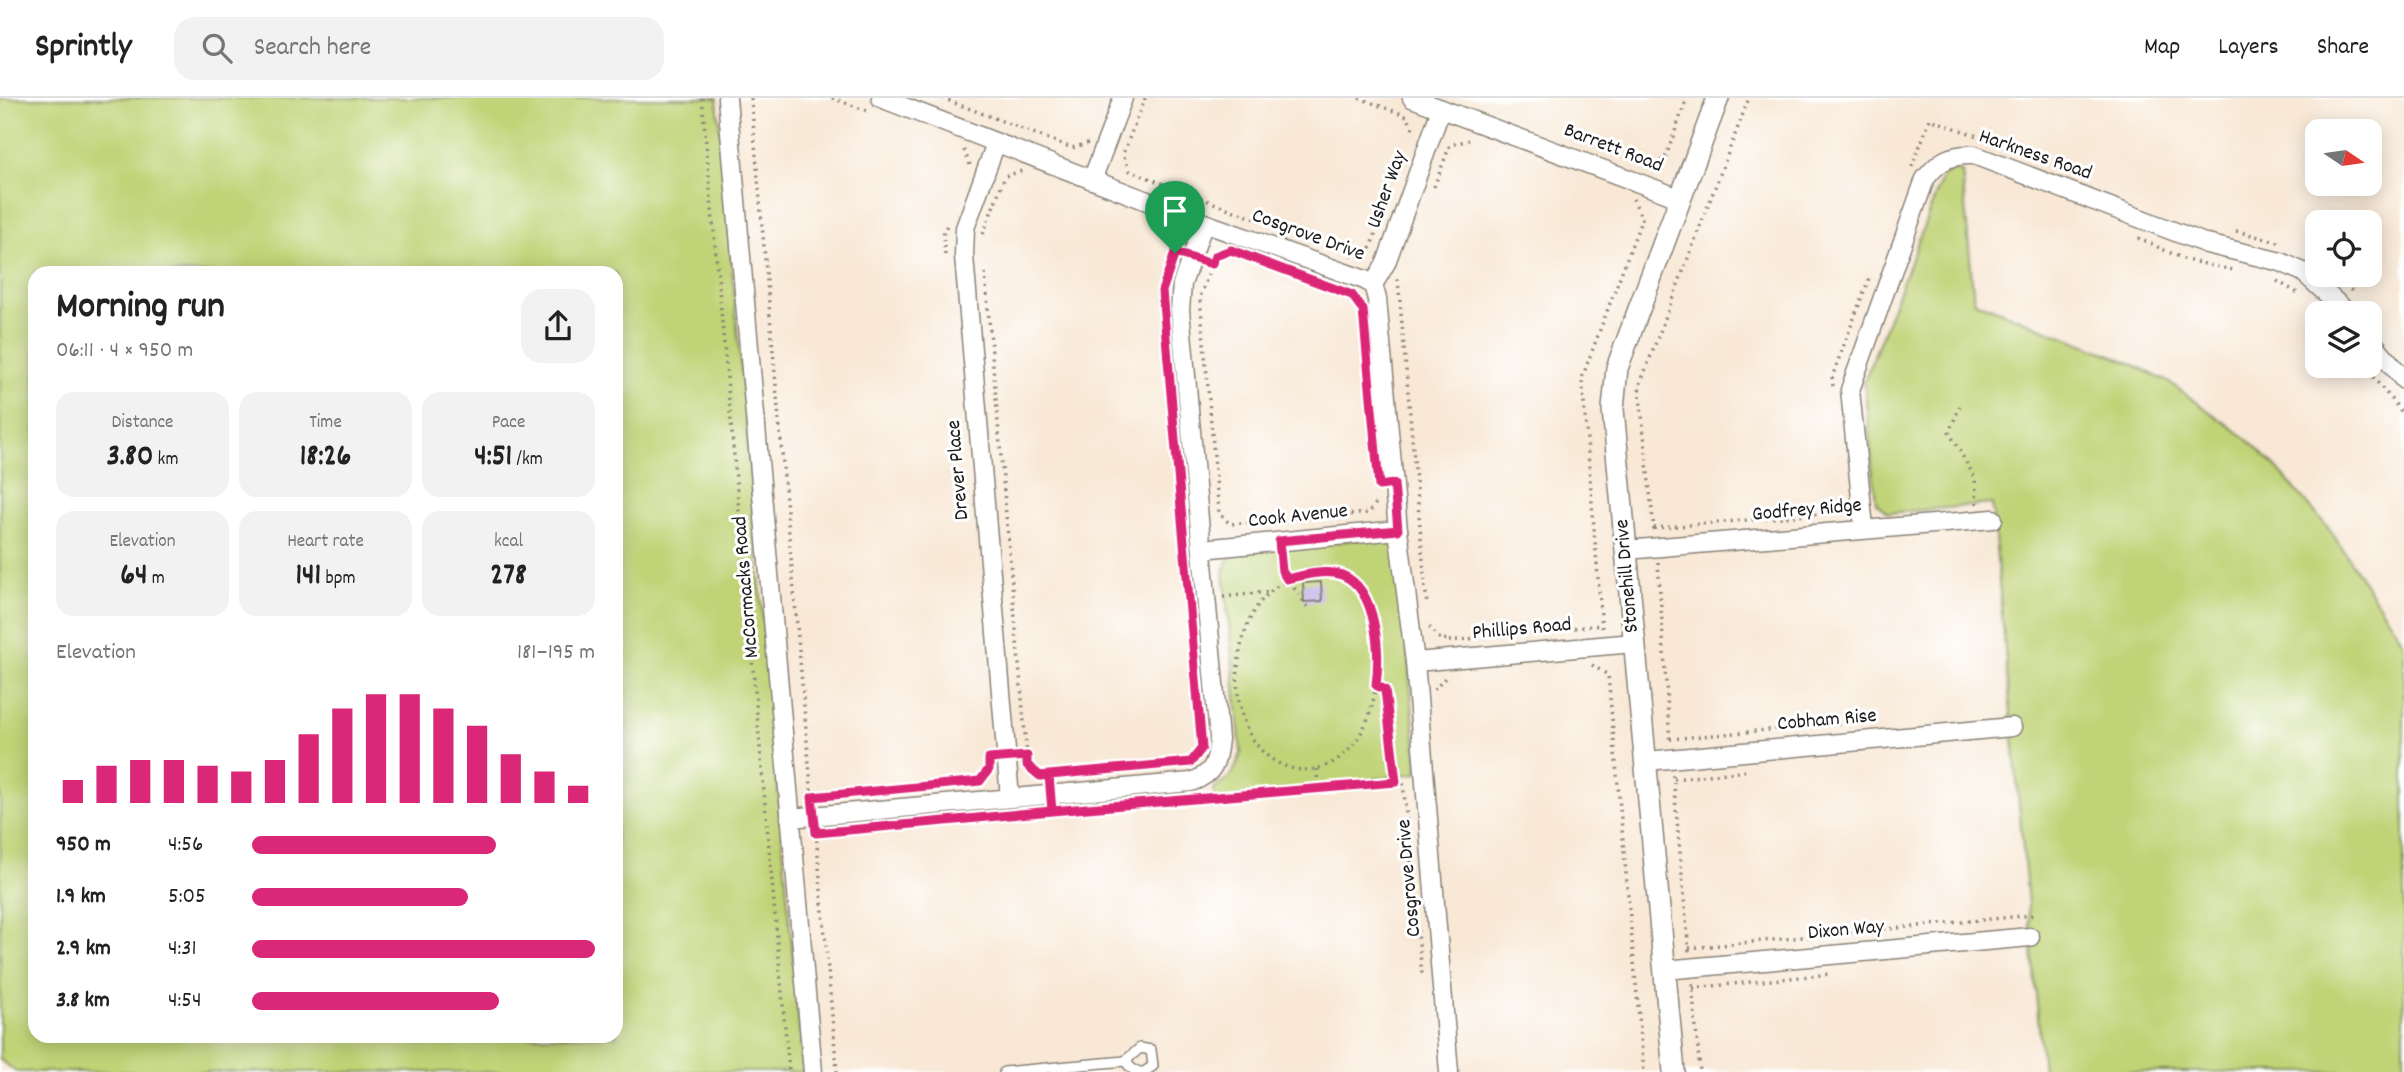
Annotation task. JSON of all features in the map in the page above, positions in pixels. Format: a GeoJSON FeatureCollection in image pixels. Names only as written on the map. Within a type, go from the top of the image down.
{"type":"FeatureCollection","features":[{"type":"Feature","properties":{"kind":"street","name":"McCormacks Road"},"geometry":{"type":"LineString","coordinates":[[727,98],[813,1072]]}},
{"type":"Feature","properties":{"kind":"street"},"geometry":{"type":"LineString","coordinates":[[1093,180],[1123,98]]}},
{"type":"Feature","properties":{"kind":"street","name":"Barrett Road"},"geometry":{"type":"LineString","coordinates":[[1412,98],[1679,198]]}},
{"type":"Feature","properties":{"kind":"street","name":"Stonehill Drive"},"geometry":{"type":"LineString","coordinates":[[1674,1072],[1613,409],[1617,368],[1718,98]]}},
{"type":"Feature","properties":{"kind":"street","name":"Cosgrove Drive"},"geometry":{"type":"LineString","coordinates":[[876,105],[908,103],[996,143],[1373,285],[1377,299],[1398,530],[1415,662],[1449,1072]]}},
{"type":"Feature","properties":{"kind":"street","name":"Usher Way"},"geometry":{"type":"LineString","coordinates":[[1373,285],[1386,262],[1441,109]]}},
{"type":"Feature","properties":{"kind":"street","name":"Drever Place"},"geometry":{"type":"LineString","coordinates":[[996,143],[965,228],[964,256],[1010,798]]}},
{"type":"Feature","properties":{"kind":"street","name":"Harkness Road"},"geometry":{"type":"LineString","coordinates":[[1864,528],[1850,390],[1925,178],[1938,163],[1954,155],[1974,155],[2207,244],[2281,262],[2303,272],[2335,301]]}},
{"type":"Feature","properties":{"kind":"street"},"geometry":{"type":"LineString","coordinates":[[790,818],[1191,782],[1207,776],[1217,761],[1219,739],[1180,310],[1182,284],[1204,223]]}},
{"type":"Feature","properties":{"kind":"street"},"geometry":{"type":"LineString","coordinates":[[2382,343],[2404,380]]}},
{"type":"Feature","properties":{"kind":"street","name":"Godfrey Ridge"},"geometry":{"type":"LineString","coordinates":[[1626,550],[1986,519]]}},
{"type":"Feature","properties":{"kind":"street","name":"Cook Avenue"},"geometry":{"type":"LineString","coordinates":[[1202,549],[1398,530]]}},
{"type":"Feature","properties":{"kind":"street","name":"Phillips Road"},"geometry":{"type":"LineString","coordinates":[[1415,662],[1634,643]]}},
{"type":"Feature","properties":{"kind":"street","name":"Cobham Rise"},"geometry":{"type":"LineString","coordinates":[[1647,761],[2012,727]]}},
{"type":"Feature","properties":{"kind":"street","name":"Dixon Way"},"geometry":{"type":"LineString","coordinates":[[1665,970],[2030,937]]}},
{"type":"Feature","properties":{"kind":"lane"},"geometry":{"type":"LineString","coordinates":[[1004,1072],[1125,1061],[1140,1048],[1151,1050],[1153,1066],[1142,1072],[1132,1069],[1125,1061]]}},
{"type":"Feature","properties":{"kind":"path"},"geometry":{"type":"LineString","coordinates":[[702,98],[789,1072]]}},
{"type":"Feature","properties":{"kind":"path"},"geometry":{"type":"LineString","coordinates":[[751,98],[837,1072]]}},
{"type":"Feature","properties":{"kind":"path"},"geometry":{"type":"LineString","coordinates":[[832,98],[876,105]]}},
{"type":"Feature","properties":{"kind":"path"},"geometry":{"type":"LineString","coordinates":[[942,98],[1072,148],[1088,143],[1090,139]]}},
{"type":"Feature","properties":{"kind":"path"},"geometry":{"type":"LineString","coordinates":[[1145,98],[1123,155],[1130,171],[1328,247]]}},
{"type":"Feature","properties":{"kind":"path"},"geometry":{"type":"LineString","coordinates":[[1359,98],[1408,116],[1414,132],[1412,136]]}},
{"type":"Feature","properties":{"kind":"path"},"geometry":{"type":"LineString","coordinates":[[1670,738],[1656,547],[1639,387],[1749,98]]}},
{"type":"Feature","properties":{"kind":"path"},"geometry":{"type":"LineString","coordinates":[[1910,170],[1930,119],[1981,138]]}},
{"type":"Feature","properties":{"kind":"path"},"geometry":{"type":"LineString","coordinates":[[1430,196],[1450,145],[1466,138],[1479,143]]}},
{"type":"Feature","properties":{"kind":"path"},"geometry":{"type":"LineString","coordinates":[[953,144],[964,149],[970,164],[968,171]]}},
{"type":"Feature","properties":{"kind":"path"},"geometry":{"type":"LineString","coordinates":[[982,239],[1006,176],[1021,171],[1033,176]]}},
{"type":"Feature","properties":{"kind":"path"},"geometry":{"type":"LineString","coordinates":[[1620,196],[1633,201]]}},
{"type":"Feature","properties":{"kind":"path"},"geometry":{"type":"LineString","coordinates":[[1340,251],[1353,256],[1369,251],[1388,200]]}},
{"type":"Feature","properties":{"kind":"path"},"geometry":{"type":"LineString","coordinates":[[946,260],[943,234],[948,221]]}},
{"type":"Feature","properties":{"kind":"path"},"geometry":{"type":"LineString","coordinates":[[2230,230],[2285,244]]}},
{"type":"Feature","properties":{"kind":"path"},"geometry":{"type":"LineString","coordinates":[[1231,250],[1215,256],[1200,297],[1219,513],[1230,524],[1369,513],[1379,499],[1379,486],[1416,482]]}},
{"type":"Feature","properties":{"kind":"path"},"geometry":{"type":"LineString","coordinates":[[1192,258],[1212,264]]}},
{"type":"Feature","properties":{"kind":"path"},"geometry":{"type":"LineString","coordinates":[[984,266],[1027,765],[1040,776],[1191,762],[1202,748]]}},
{"type":"Feature","properties":{"kind":"path"},"geometry":{"type":"LineString","coordinates":[[1402,268],[1397,280],[1429,630],[1441,640],[1449,639]]}},
{"type":"Feature","properties":{"kind":"path"},"geometry":{"type":"LineString","coordinates":[[1833,391],[1832,377],[1871,274]]}},
{"type":"Feature","properties":{"kind":"path"},"geometry":{"type":"LineString","coordinates":[[1340,291],[1352,295],[1363,310]]}},
{"type":"Feature","properties":{"kind":"path"},"geometry":{"type":"LineString","coordinates":[[2374,378],[2404,415]]}},
{"type":"Feature","properties":{"kind":"path"},"geometry":{"type":"LineString","coordinates":[[1960,406],[1949,432],[1975,478],[1986,519]]}},
{"type":"Feature","properties":{"kind":"path"},"geometry":{"type":"LineString","coordinates":[[1654,528],[1831,513],[1844,498]]}},
{"type":"Feature","properties":{"kind":"path"},"geometry":{"type":"LineString","coordinates":[[1279,541],[1282,571],[1309,609]]}},
{"type":"Feature","properties":{"kind":"path"},"geometry":{"type":"LineString","coordinates":[[1320,573],[1342,575],[1357,586],[1376,628],[1376,685],[1373,705],[1348,748],[1337,761],[1317,769],[1293,771],[1271,762],[1258,746],[1240,709],[1238,664],[1249,623],[1269,592],[1287,579],[1320,573]]}},
{"type":"Feature","properties":{"kind":"path"},"geometry":{"type":"LineString","coordinates":[[1207,599],[1269,592]]}},
{"type":"Feature","properties":{"kind":"path"},"geometry":{"type":"LineString","coordinates":[[1581,666],[1594,664],[1608,675],[1644,1072]]}},
{"type":"Feature","properties":{"kind":"path"},"geometry":{"type":"LineString","coordinates":[[1433,692],[1444,678],[1453,677]]}},
{"type":"Feature","properties":{"kind":"path"},"geometry":{"type":"LineString","coordinates":[[1376,685],[1385,690],[1396,782]]}},
{"type":"Feature","properties":{"kind":"path"},"geometry":{"type":"LineString","coordinates":[[812,797],[980,781],[989,769],[989,759],[1027,756]]}},
{"type":"Feature","properties":{"kind":"path"},"geometry":{"type":"LineString","coordinates":[[1317,769],[1318,788]]}},
{"type":"Feature","properties":{"kind":"path"},"geometry":{"type":"LineString","coordinates":[[1049,775],[1051,794]]}},
{"type":"Feature","properties":{"kind":"path"},"geometry":{"type":"LineString","coordinates":[[1674,779],[1689,948],[2033,915]]}},
{"type":"Feature","properties":{"kind":"path"},"geometry":{"type":"LineString","coordinates":[[1200,797],[1403,782],[1422,977]]}},
{"type":"Feature","properties":{"kind":"path"},"geometry":{"type":"LineString","coordinates":[[1693,988],[1700,1072]]}},
{"type":"Feature","properties":{"kind":"green space"},"geometry":{"type":"Polygon","coordinates":[[[0,98],[717,98],[803,1072],[17,1072],[0,1060],[0,98]]]}},
{"type":"Feature","properties":{"kind":"green space"},"geometry":{"type":"Polygon","coordinates":[[[1956,170],[1962,172],[1974,301],[2126,361],[2170,383],[2246,438],[2276,467],[2330,530],[2404,643],[2404,1072],[2043,1072],[1992,504],[1888,513],[1876,503],[1864,382],[1943,176],[1956,170]]]}},
{"type":"Feature","properties":{"kind":"green space"},"geometry":{"type":"Polygon","coordinates":[[[1380,537],[1393,541],[1399,552],[1418,773],[1215,801],[1213,789],[1232,774],[1241,752],[1224,571],[1230,557],[1235,553],[1380,537]]]}},
{"type":"Feature","properties":{"kind":"building"},"geometry":{"type":"Polygon","coordinates":[[[1321,582],[1322,601],[1304,602],[1303,583],[1321,582]]]}},
{"type":"Feature","properties":{"kind":"route"},"geometry":{"type":"LineString","coordinates":[[1175,253],[1162,291],[1202,748],[1191,762],[1049,775],[1052,811],[816,833],[812,797],[980,781],[989,769],[989,759],[1006,757],[1027,756],[1027,765],[1040,776],[1049,775],[1051,794],[1052,811],[1396,782],[1385,690],[1376,685],[1376,628],[1366,602],[1357,586],[1342,575],[1320,573],[1287,579],[1282,571],[1279,541],[1398,530],[1394,484],[1379,486],[1363,310],[1352,295],[1231,250],[1215,256],[1212,264],[1175,253]]}}]}
